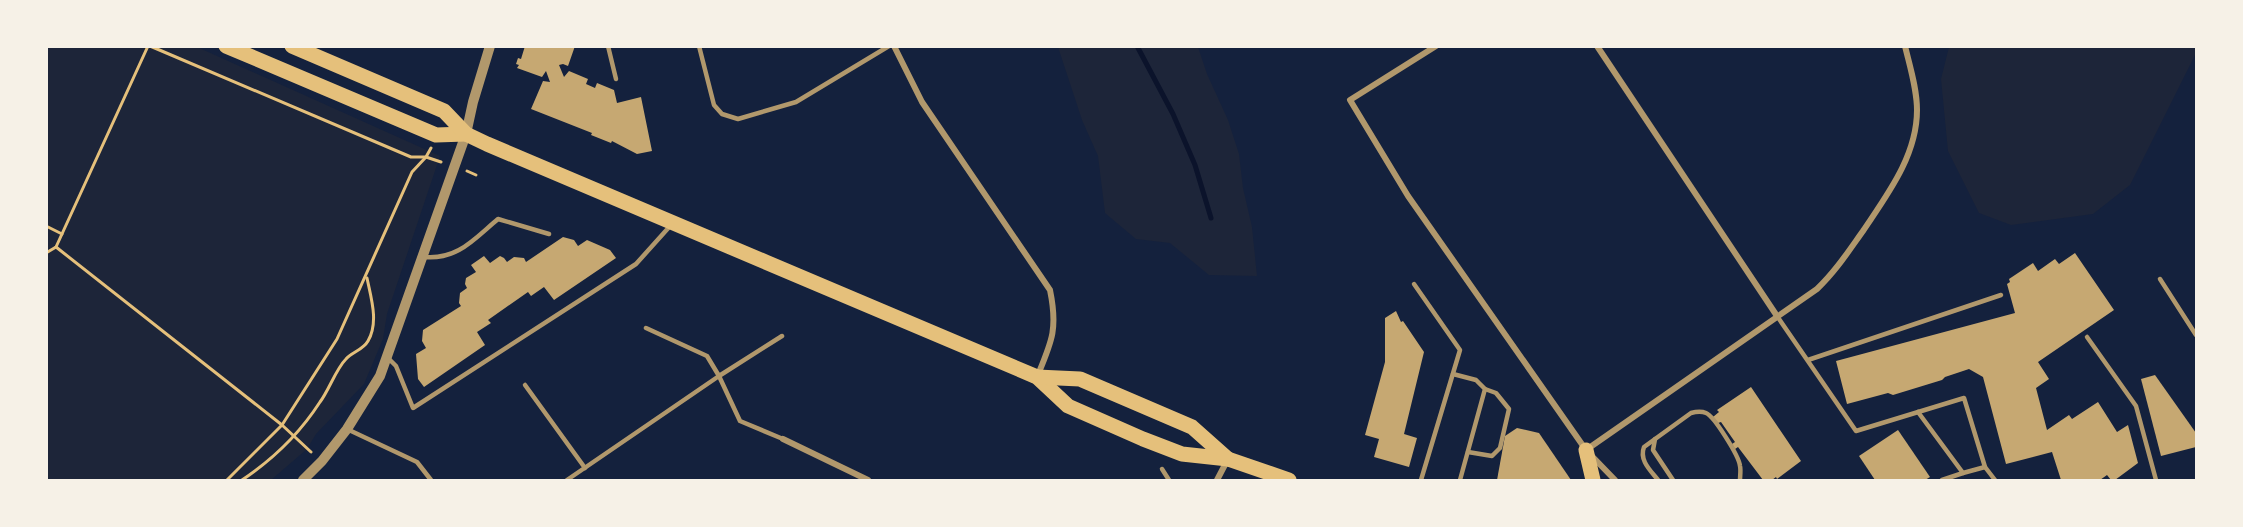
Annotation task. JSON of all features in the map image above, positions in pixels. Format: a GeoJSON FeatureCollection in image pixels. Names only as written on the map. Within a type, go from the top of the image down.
{"type":"FeatureCollection","features":[{"type":"Feature","properties":{"kind":"main road"},"geometry":{"type":"LineString","coordinates":[[225,46],[436,135],[466,134]]}},
{"type":"Feature","properties":{"kind":"main road"},"geometry":{"type":"LineString","coordinates":[[292,46],[444,111],[466,134],[673,223],[1037,377],[1080,380],[1192,427],[1228,459]]}},
{"type":"Feature","properties":{"kind":"main road"},"geometry":{"type":"LineString","coordinates":[[1037,377],[1068,406],[1143,439],[1182,454],[1228,459],[1289,480]]}},
{"type":"Feature","properties":{"kind":"main road"},"geometry":{"type":"LineString","coordinates":[[1586,450],[1593,480]]}},
{"type":"Feature","properties":{"kind":"street"},"geometry":{"type":"LineString","coordinates":[[303,480],[322,461],[347,429],[371,392],[387,357],[466,134],[490,46]]}},
{"type":"Feature","properties":{"kind":"street"},"geometry":{"type":"LineString","coordinates":[[894,46],[922,102],[1050,290],[1055,315],[1052,341],[1037,377]]}},
{"type":"Feature","properties":{"kind":"street"},"geometry":{"type":"LineString","coordinates":[[1436,46],[1350,100],[1407,196],[1586,450],[1615,480]]}},
{"type":"Feature","properties":{"kind":"street"},"geometry":{"type":"LineString","coordinates":[[1597,46],[1777,316]]}},
{"type":"Feature","properties":{"kind":"street"},"geometry":{"type":"LineString","coordinates":[[1586,450],[1817,289],[1833,274],[1886,196],[1904,164],[1914,137],[1918,110],[1905,46]]}},
{"type":"Feature","properties":{"kind":"street"},"geometry":{"type":"LineString","coordinates":[[783,440],[867,480]]}},
{"type":"Feature","properties":{"kind":"street"},"geometry":{"type":"LineString","coordinates":[[1216,480],[1228,459]]}},
{"type":"Feature","properties":{"kind":"lane"},"geometry":{"type":"LineString","coordinates":[[608,46],[616,80]]}},
{"type":"Feature","properties":{"kind":"lane"},"geometry":{"type":"LineString","coordinates":[[699,46],[714,105],[722,114],[738,119],[796,102],[889,46]]}},
{"type":"Feature","properties":{"kind":"lane"},"geometry":{"type":"LineString","coordinates":[[422,257],[435,258],[454,254],[498,219],[549,234]]}},
{"type":"Feature","properties":{"kind":"lane"},"geometry":{"type":"LineString","coordinates":[[387,357],[396,366],[414,408],[636,264],[673,223]]}},
{"type":"Feature","properties":{"kind":"lane"},"geometry":{"type":"LineString","coordinates":[[2160,279],[2196,335]]}},
{"type":"Feature","properties":{"kind":"lane"},"geometry":{"type":"LineString","coordinates":[[1414,284],[1460,350],[1421,480]]}},
{"type":"Feature","properties":{"kind":"lane"},"geometry":{"type":"LineString","coordinates":[[1808,360],[2001,296]]}},
{"type":"Feature","properties":{"kind":"lane"},"geometry":{"type":"LineString","coordinates":[[1777,316],[1856,431],[1964,398],[1985,467],[1995,480]]}},
{"type":"Feature","properties":{"kind":"lane"},"geometry":{"type":"LineString","coordinates":[[646,327],[706,356],[719,376],[740,421],[783,440]]}},
{"type":"Feature","properties":{"kind":"lane"},"geometry":{"type":"LineString","coordinates":[[567,480],[719,376],[782,336]]}},
{"type":"Feature","properties":{"kind":"lane"},"geometry":{"type":"LineString","coordinates":[[2087,337],[2136,406],[2156,480]]}},
{"type":"Feature","properties":{"kind":"lane"},"geometry":{"type":"LineString","coordinates":[[1453,374],[1476,380],[1485,389],[1496,393],[1509,410],[1500,448],[1492,456],[1468,452]]}},
{"type":"Feature","properties":{"kind":"lane"},"geometry":{"type":"LineString","coordinates":[[525,385],[585,468]]}},
{"type":"Feature","properties":{"kind":"lane"},"geometry":{"type":"LineString","coordinates":[[1460,480],[1485,389]]}},
{"type":"Feature","properties":{"kind":"lane"},"geometry":{"type":"LineString","coordinates":[[1918,412],[1962,473]]}},
{"type":"Feature","properties":{"kind":"lane"},"geometry":{"type":"LineString","coordinates":[[1658,480],[1644,461],[1642,455],[1644,447],[1691,413],[1706,413],[1736,454],[1740,465],[1740,480]]}},
{"type":"Feature","properties":{"kind":"lane"},"geometry":{"type":"LineString","coordinates":[[347,429],[417,462],[431,480]]}},
{"type":"Feature","properties":{"kind":"lane"},"geometry":{"type":"LineString","coordinates":[[1655,439],[1653,450],[1674,480]]}},
{"type":"Feature","properties":{"kind":"lane"},"geometry":{"type":"LineString","coordinates":[[1942,480],[1985,467]]}},
{"type":"Feature","properties":{"kind":"lane"},"geometry":{"type":"LineString","coordinates":[[1162,469],[1169,480]]}},
{"type":"Feature","properties":{"kind":"path"},"geometry":{"type":"LineString","coordinates":[[46,253],[56,247],[149,46],[411,157],[426,157],[412,172],[337,339],[282,425],[227,480]]}},
{"type":"Feature","properties":{"kind":"path"},"geometry":{"type":"LineString","coordinates":[[46,226],[62,234]]}},
{"type":"Feature","properties":{"kind":"path"},"geometry":{"type":"LineString","coordinates":[[56,247],[282,425],[322,461]]}},
{"type":"Feature","properties":{"kind":"path"},"geometry":{"type":"LineString","coordinates":[[242,480],[264,466],[294,436],[319,404],[346,359],[363,347],[370,333],[374,314],[366,276]]}},
{"type":"Feature","properties":{"kind":"path"},"geometry":{"type":"LineString","coordinates":[[370,333],[380,336]]}},
{"type":"Feature","properties":{"kind":"shaded area"},"geometry":{"type":"Polygon","coordinates":[[[2196,46],[2196,53],[2130,185],[2093,214],[2011,225],[1979,213],[1948,151],[1941,79],[1949,47],[2196,46]]]}},
{"type":"Feature","properties":{"kind":"shaded area"},"geometry":{"type":"Polygon","coordinates":[[[46,47],[197,47],[440,156],[387,314],[383,339],[364,384],[316,434],[307,449],[271,480],[47,480],[46,47]]]}},
{"type":"Feature","properties":{"kind":"shaded area"},"geometry":{"type":"Polygon","coordinates":[[[1058,47],[1198,47],[1207,74],[1228,120],[1239,154],[1243,188],[1252,227],[1257,276],[1209,275],[1170,243],[1136,239],[1105,213],[1098,156],[1082,120],[1058,47]]]}},
{"type":"Feature","properties":{"kind":"building"},"geometry":{"type":"Polygon","coordinates":[[[525,46],[575,46],[568,66],[559,65],[564,77],[569,71],[588,79],[586,84],[595,88],[597,83],[614,90],[617,103],[641,97],[652,151],[637,154],[612,141],[611,143],[531,109],[543,81],[550,82],[546,71],[542,77],[517,68],[518,58],[521,59],[525,46]]]}},
{"type":"Feature","properties":{"kind":"building"},"geometry":{"type":"Polygon","coordinates":[[[563,237],[574,240],[578,246],[587,240],[610,250],[616,258],[554,300],[544,287],[531,296],[528,292],[488,320],[491,323],[477,332],[485,345],[424,387],[418,379],[416,354],[426,348],[422,341],[423,330],[461,306],[460,293],[467,288],[466,278],[476,272],[471,265],[484,256],[490,263],[500,256],[507,262],[514,257],[524,258],[526,262],[563,237]]]}},
{"type":"Feature","properties":{"kind":"building"},"geometry":{"type":"Polygon","coordinates":[[[2075,253],[2114,310],[2038,362],[2049,379],[2036,388],[2047,430],[2069,415],[2072,419],[2098,402],[2117,432],[2128,425],[2138,463],[2115,480],[2111,480],[2107,475],[2100,480],[2061,480],[2052,452],[2006,464],[1983,377],[1969,369],[1893,395],[1888,393],[1847,404],[1836,361],[2015,313],[2007,284],[2010,282],[2009,279],[2033,263],[2038,271],[2055,259],[2059,264],[2075,253]]]}},
{"type":"Feature","properties":{"kind":"building"},"geometry":{"type":"Polygon","coordinates":[[[1396,311],[1401,322],[1403,321],[1424,352],[1404,434],[1417,438],[1409,467],[1374,457],[1379,439],[1365,435],[1385,362],[1385,318],[1396,311]]]}},
{"type":"Feature","properties":{"kind":"building"},"geometry":{"type":"Polygon","coordinates":[[[2155,375],[2196,433],[2196,447],[2161,456],[2141,379],[2155,375]]]}},
{"type":"Feature","properties":{"kind":"building"},"geometry":{"type":"Polygon","coordinates":[[[1751,387],[1801,461],[1777,479],[1776,477],[1772,480],[1763,480],[1738,447],[1735,449],[1732,444],[1735,442],[1721,422],[1718,423],[1713,417],[1719,412],[1717,410],[1751,387]]]}},
{"type":"Feature","properties":{"kind":"building"},"geometry":{"type":"Polygon","coordinates":[[[1517,428],[1539,433],[1571,480],[1497,480],[1505,436],[1517,428]]]}},
{"type":"Feature","properties":{"kind":"building"},"geometry":{"type":"Polygon","coordinates":[[[1898,430],[1930,477],[1925,480],[1875,480],[1859,456],[1898,430]]]}},
{"type":"Feature","properties":{"kind":"waterway"},"geometry":{"type":"LineString","coordinates":[[1137,46],[1173,114],[1195,165],[1211,218]]}}]}
